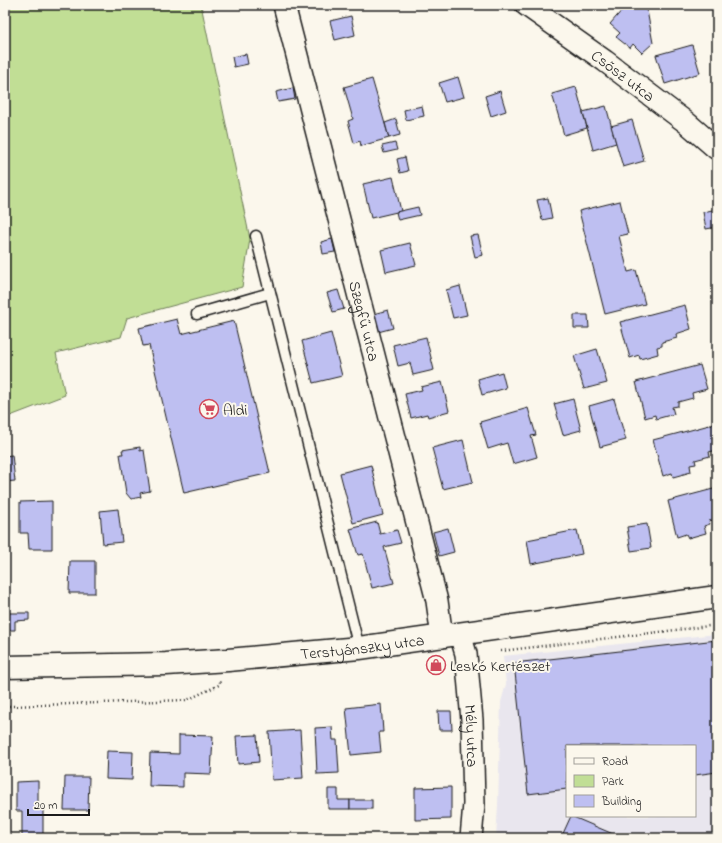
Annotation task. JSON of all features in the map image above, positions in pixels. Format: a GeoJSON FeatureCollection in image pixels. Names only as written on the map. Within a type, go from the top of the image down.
{"type":"FeatureCollection","features":[{"type":"Feature","properties":{"kind":"main road","name":"Terstyánszky utca"},"geometry":{"type":"LineString","coordinates":[[5,667],[166,664],[359,648],[717,597]]}},
{"type":"Feature","properties":{"kind":"street","name":"Szegfű utca"},"geometry":{"type":"LineString","coordinates":[[284,5],[437,601],[451,635]]}},
{"type":"Feature","properties":{"kind":"street","name":"Csősz utca"},"geometry":{"type":"LineString","coordinates":[[526,5],[605,61],[674,113],[717,149]]}},
{"type":"Feature","properties":{"kind":"street","name":"Mély utca"},"geometry":{"type":"LineString","coordinates":[[451,635],[466,654],[472,720],[474,804],[471,838]]}},
{"type":"Feature","properties":{"kind":"lane"},"geometry":{"type":"LineString","coordinates":[[256,236],[359,648]]}},
{"type":"Feature","properties":{"kind":"lane"},"geometry":{"type":"LineString","coordinates":[[197,314],[270,293]]}},
{"type":"Feature","properties":{"kind":"path"},"geometry":{"type":"LineString","coordinates":[[498,652],[717,625]]}},
{"type":"Feature","properties":{"kind":"path"},"geometry":{"type":"LineString","coordinates":[[5,706],[187,700],[219,684],[228,660]]}},
{"type":"Feature","properties":{"kind":"shaded area"},"geometry":{"type":"Polygon","coordinates":[[[717,634],[717,838],[496,838],[501,702],[506,684],[503,656],[717,634]]]}},
{"type":"Feature","properties":{"kind":"green space"},"geometry":{"type":"Polygon","coordinates":[[[5,5],[201,5],[250,239],[242,287],[127,318],[121,337],[56,353],[65,395],[5,418],[5,5]]]}},
{"type":"Feature","properties":{"kind":"building"},"geometry":{"type":"Polygon","coordinates":[[[623,5],[646,5],[653,43],[642,53],[633,44],[630,48],[616,37],[620,33],[610,24],[624,8],[623,5]]]}},
{"type":"Feature","properties":{"kind":"building"},"geometry":{"type":"Polygon","coordinates":[[[351,16],[355,35],[335,40],[330,21],[351,16]]]}},
{"type":"Feature","properties":{"kind":"building"},"geometry":{"type":"Polygon","coordinates":[[[692,45],[700,73],[665,84],[656,55],[692,45]]]}},
{"type":"Feature","properties":{"kind":"building"},"geometry":{"type":"Polygon","coordinates":[[[246,54],[248,64],[234,67],[232,57],[246,54]]]}},
{"type":"Feature","properties":{"kind":"building"},"geometry":{"type":"Polygon","coordinates":[[[458,77],[464,97],[445,102],[439,83],[458,77]]]}},
{"type":"Feature","properties":{"kind":"building"},"geometry":{"type":"Polygon","coordinates":[[[372,79],[389,138],[361,146],[360,141],[354,143],[348,121],[353,119],[344,87],[372,79]]]}},
{"type":"Feature","properties":{"kind":"building"},"geometry":{"type":"Polygon","coordinates":[[[576,87],[587,128],[564,135],[552,94],[576,87]]]}},
{"type":"Feature","properties":{"kind":"building"},"geometry":{"type":"Polygon","coordinates":[[[293,88],[295,99],[278,102],[276,92],[293,88]]]}},
{"type":"Feature","properties":{"kind":"building"},"geometry":{"type":"Polygon","coordinates":[[[500,91],[506,111],[491,116],[485,96],[500,91]]]}},
{"type":"Feature","properties":{"kind":"building"},"geometry":{"type":"Polygon","coordinates":[[[422,106],[424,116],[406,120],[404,110],[422,106]]]}},
{"type":"Feature","properties":{"kind":"building"},"geometry":{"type":"Polygon","coordinates":[[[606,106],[616,143],[593,150],[583,112],[606,106]]]}},
{"type":"Feature","properties":{"kind":"building"},"geometry":{"type":"Polygon","coordinates":[[[396,119],[400,135],[389,138],[385,123],[396,119]]]}},
{"type":"Feature","properties":{"kind":"building"},"geometry":{"type":"Polygon","coordinates":[[[632,120],[644,161],[623,167],[611,126],[632,120]]]}},
{"type":"Feature","properties":{"kind":"building"},"geometry":{"type":"Polygon","coordinates":[[[395,143],[397,150],[384,153],[382,146],[395,143]]]}},
{"type":"Feature","properties":{"kind":"building"},"geometry":{"type":"Polygon","coordinates":[[[405,157],[408,171],[400,173],[397,159],[405,157]]]}},
{"type":"Feature","properties":{"kind":"building"},"geometry":{"type":"Polygon","coordinates":[[[393,177],[401,211],[371,218],[363,184],[393,177]]]}},
{"type":"Feature","properties":{"kind":"building"},"geometry":{"type":"Polygon","coordinates":[[[548,198],[552,218],[542,220],[537,200],[548,198]]]}},
{"type":"Feature","properties":{"kind":"building"},"geometry":{"type":"Polygon","coordinates":[[[620,201],[628,234],[619,236],[628,272],[636,270],[645,304],[605,314],[579,211],[620,201]]]}},
{"type":"Feature","properties":{"kind":"building"},"geometry":{"type":"Polygon","coordinates":[[[418,207],[420,215],[398,220],[396,212],[418,207]]]}},
{"type":"Feature","properties":{"kind":"building"},"geometry":{"type":"Polygon","coordinates":[[[717,209],[717,227],[706,229],[703,212],[717,209]]]}},
{"type":"Feature","properties":{"kind":"building"},"geometry":{"type":"Polygon","coordinates":[[[478,235],[483,255],[475,257],[470,236],[478,235]]]}},
{"type":"Feature","properties":{"kind":"building"},"geometry":{"type":"Polygon","coordinates":[[[332,239],[335,252],[323,254],[321,242],[332,239]]]}},
{"type":"Feature","properties":{"kind":"building"},"geometry":{"type":"Polygon","coordinates":[[[410,243],[416,265],[386,272],[381,250],[410,243]]]}},
{"type":"Feature","properties":{"kind":"building"},"geometry":{"type":"Polygon","coordinates":[[[460,286],[467,315],[453,318],[446,290],[460,286]]]}},
{"type":"Feature","properties":{"kind":"building"},"geometry":{"type":"Polygon","coordinates":[[[338,290],[344,309],[333,312],[327,293],[338,290]]]}},
{"type":"Feature","properties":{"kind":"building"},"geometry":{"type":"Polygon","coordinates":[[[685,305],[691,329],[676,334],[677,338],[662,342],[662,346],[657,347],[658,354],[640,359],[639,355],[630,358],[620,322],[685,305]]]}},
{"type":"Feature","properties":{"kind":"building"},"geometry":{"type":"Polygon","coordinates":[[[388,310],[393,328],[378,332],[373,314],[388,310]]]}},
{"type":"Feature","properties":{"kind":"building"},"geometry":{"type":"Polygon","coordinates":[[[574,315],[588,315],[589,328],[574,328],[574,315]]]}},
{"type":"Feature","properties":{"kind":"building","name":"Aldi"},"geometry":{"type":"Polygon","coordinates":[[[177,319],[181,334],[234,321],[270,473],[184,493],[149,345],[143,346],[139,328],[177,319]]]}},
{"type":"Feature","properties":{"kind":"building"},"geometry":{"type":"Polygon","coordinates":[[[331,333],[342,376],[313,383],[302,341],[331,333]]]}},
{"type":"Feature","properties":{"kind":"building"},"geometry":{"type":"Polygon","coordinates":[[[426,337],[434,370],[413,375],[410,363],[398,366],[393,345],[426,337]]]}},
{"type":"Feature","properties":{"kind":"building"},"geometry":{"type":"Polygon","coordinates":[[[597,349],[607,383],[584,389],[574,356],[597,349]]]}},
{"type":"Feature","properties":{"kind":"building"},"geometry":{"type":"Polygon","coordinates":[[[700,365],[707,389],[692,393],[693,398],[678,402],[678,406],[672,407],[674,414],[656,419],[655,415],[645,418],[636,382],[700,365]]]}},
{"type":"Feature","properties":{"kind":"building"},"geometry":{"type":"Polygon","coordinates":[[[502,372],[506,388],[482,395],[478,379],[502,372]]]}},
{"type":"Feature","properties":{"kind":"building"},"geometry":{"type":"Polygon","coordinates":[[[442,382],[449,411],[428,417],[427,414],[411,418],[405,394],[422,390],[421,387],[442,382]]]}},
{"type":"Feature","properties":{"kind":"building"},"geometry":{"type":"Polygon","coordinates":[[[573,399],[581,430],[563,435],[554,404],[573,399]]]}},
{"type":"Feature","properties":{"kind":"building"},"geometry":{"type":"Polygon","coordinates":[[[614,399],[626,440],[600,447],[589,406],[614,399]]]}},
{"type":"Feature","properties":{"kind":"building"},"geometry":{"type":"Polygon","coordinates":[[[528,408],[536,435],[531,436],[537,457],[513,464],[507,443],[488,449],[480,422],[528,408]]]}},
{"type":"Feature","properties":{"kind":"building"},"geometry":{"type":"Polygon","coordinates":[[[717,423],[717,450],[709,452],[710,456],[695,460],[696,464],[690,465],[691,472],[673,477],[672,473],[663,476],[653,440],[717,423]]]}},
{"type":"Feature","properties":{"kind":"building"},"geometry":{"type":"Polygon","coordinates":[[[463,440],[473,482],[443,489],[432,448],[463,440]]]}},
{"type":"Feature","properties":{"kind":"building"},"geometry":{"type":"Polygon","coordinates":[[[140,447],[140,451],[144,450],[150,491],[140,493],[141,497],[131,499],[126,493],[120,454],[123,454],[122,450],[140,447]]]}},
{"type":"Feature","properties":{"kind":"building"},"geometry":{"type":"Polygon","coordinates":[[[12,455],[15,481],[5,482],[5,456],[12,455]]]}},
{"type":"Feature","properties":{"kind":"building"},"geometry":{"type":"Polygon","coordinates":[[[371,465],[383,515],[353,523],[340,473],[371,465]]]}},
{"type":"Feature","properties":{"kind":"building"},"geometry":{"type":"Polygon","coordinates":[[[717,488],[717,519],[709,521],[710,524],[704,526],[706,533],[688,538],[686,534],[677,537],[668,501],[717,488]]]}},
{"type":"Feature","properties":{"kind":"building"},"geometry":{"type":"Polygon","coordinates":[[[52,501],[52,549],[29,549],[28,533],[20,533],[20,502],[52,501]]]}},
{"type":"Feature","properties":{"kind":"building"},"geometry":{"type":"Polygon","coordinates":[[[118,509],[122,542],[103,544],[100,511],[118,509]]]}},
{"type":"Feature","properties":{"kind":"building"},"geometry":{"type":"Polygon","coordinates":[[[377,522],[380,534],[397,530],[401,543],[384,547],[394,583],[372,588],[363,554],[358,555],[350,529],[377,522]]]}},
{"type":"Feature","properties":{"kind":"building"},"geometry":{"type":"Polygon","coordinates":[[[647,524],[651,548],[631,551],[627,527],[647,524]]]}},
{"type":"Feature","properties":{"kind":"building"},"geometry":{"type":"Polygon","coordinates":[[[448,528],[454,552],[439,556],[433,532],[448,528]]]}},
{"type":"Feature","properties":{"kind":"building"},"geometry":{"type":"Polygon","coordinates":[[[577,530],[582,554],[531,564],[527,540],[577,530]]]}},
{"type":"Feature","properties":{"kind":"building"},"geometry":{"type":"Polygon","coordinates":[[[70,561],[95,561],[95,593],[69,593],[70,561]]]}},
{"type":"Feature","properties":{"kind":"building"},"geometry":{"type":"Polygon","coordinates":[[[5,613],[29,613],[29,620],[15,621],[15,630],[5,630],[5,613]]]}},
{"type":"Feature","properties":{"kind":"building"},"geometry":{"type":"Polygon","coordinates":[[[717,640],[717,772],[696,775],[696,745],[566,745],[566,789],[528,794],[514,663],[717,640]]]}},
{"type":"Feature","properties":{"kind":"building"},"geometry":{"type":"Polygon","coordinates":[[[381,704],[383,732],[379,732],[381,752],[351,755],[346,708],[381,704]]]}},
{"type":"Feature","properties":{"kind":"building"},"geometry":{"type":"Polygon","coordinates":[[[438,711],[451,711],[452,730],[439,730],[438,711]]]}},
{"type":"Feature","properties":{"kind":"building"},"geometry":{"type":"Polygon","coordinates":[[[332,727],[333,740],[337,740],[339,773],[317,774],[315,728],[332,727]]]}},
{"type":"Feature","properties":{"kind":"building"},"geometry":{"type":"Polygon","coordinates":[[[300,730],[303,778],[272,780],[269,732],[300,730]]]}},
{"type":"Feature","properties":{"kind":"building"},"geometry":{"type":"Polygon","coordinates":[[[179,735],[213,736],[211,774],[183,773],[183,787],[149,786],[150,753],[179,754],[179,735]]]}},
{"type":"Feature","properties":{"kind":"building"},"geometry":{"type":"Polygon","coordinates":[[[257,735],[259,762],[238,764],[236,736],[257,735]]]}},
{"type":"Feature","properties":{"kind":"building"},"geometry":{"type":"Polygon","coordinates":[[[107,751],[133,752],[132,780],[106,779],[107,751]]]}},
{"type":"Feature","properties":{"kind":"building"},"geometry":{"type":"Polygon","coordinates":[[[65,777],[89,777],[88,810],[64,810],[65,777]]]}},
{"type":"Feature","properties":{"kind":"building"},"geometry":{"type":"Polygon","coordinates":[[[38,781],[38,806],[43,806],[43,838],[22,838],[22,811],[16,811],[16,782],[38,781]]]}},
{"type":"Feature","properties":{"kind":"building"},"geometry":{"type":"Polygon","coordinates":[[[451,787],[451,819],[415,820],[415,788],[451,787]]]}},
{"type":"Feature","properties":{"kind":"building"},"geometry":{"type":"Polygon","coordinates":[[[328,789],[338,789],[338,800],[350,800],[350,809],[328,809],[328,789]]]}},
{"type":"Feature","properties":{"kind":"building"},"geometry":{"type":"Polygon","coordinates":[[[350,800],[372,800],[372,809],[350,809],[350,800]]]}},
{"type":"Feature","properties":{"kind":"building"},"geometry":{"type":"Polygon","coordinates":[[[571,817],[620,837],[620,838],[561,838],[571,817]]]}},
{"type":"Feature","properties":{"kind":"place","name":"Aldi"},"geometry":{"type":"Point","coordinates":[209,409]}},
{"type":"Feature","properties":{"kind":"place","name":"Leskó Kertészet"},"geometry":{"type":"Point","coordinates":[436,665]}}]}
